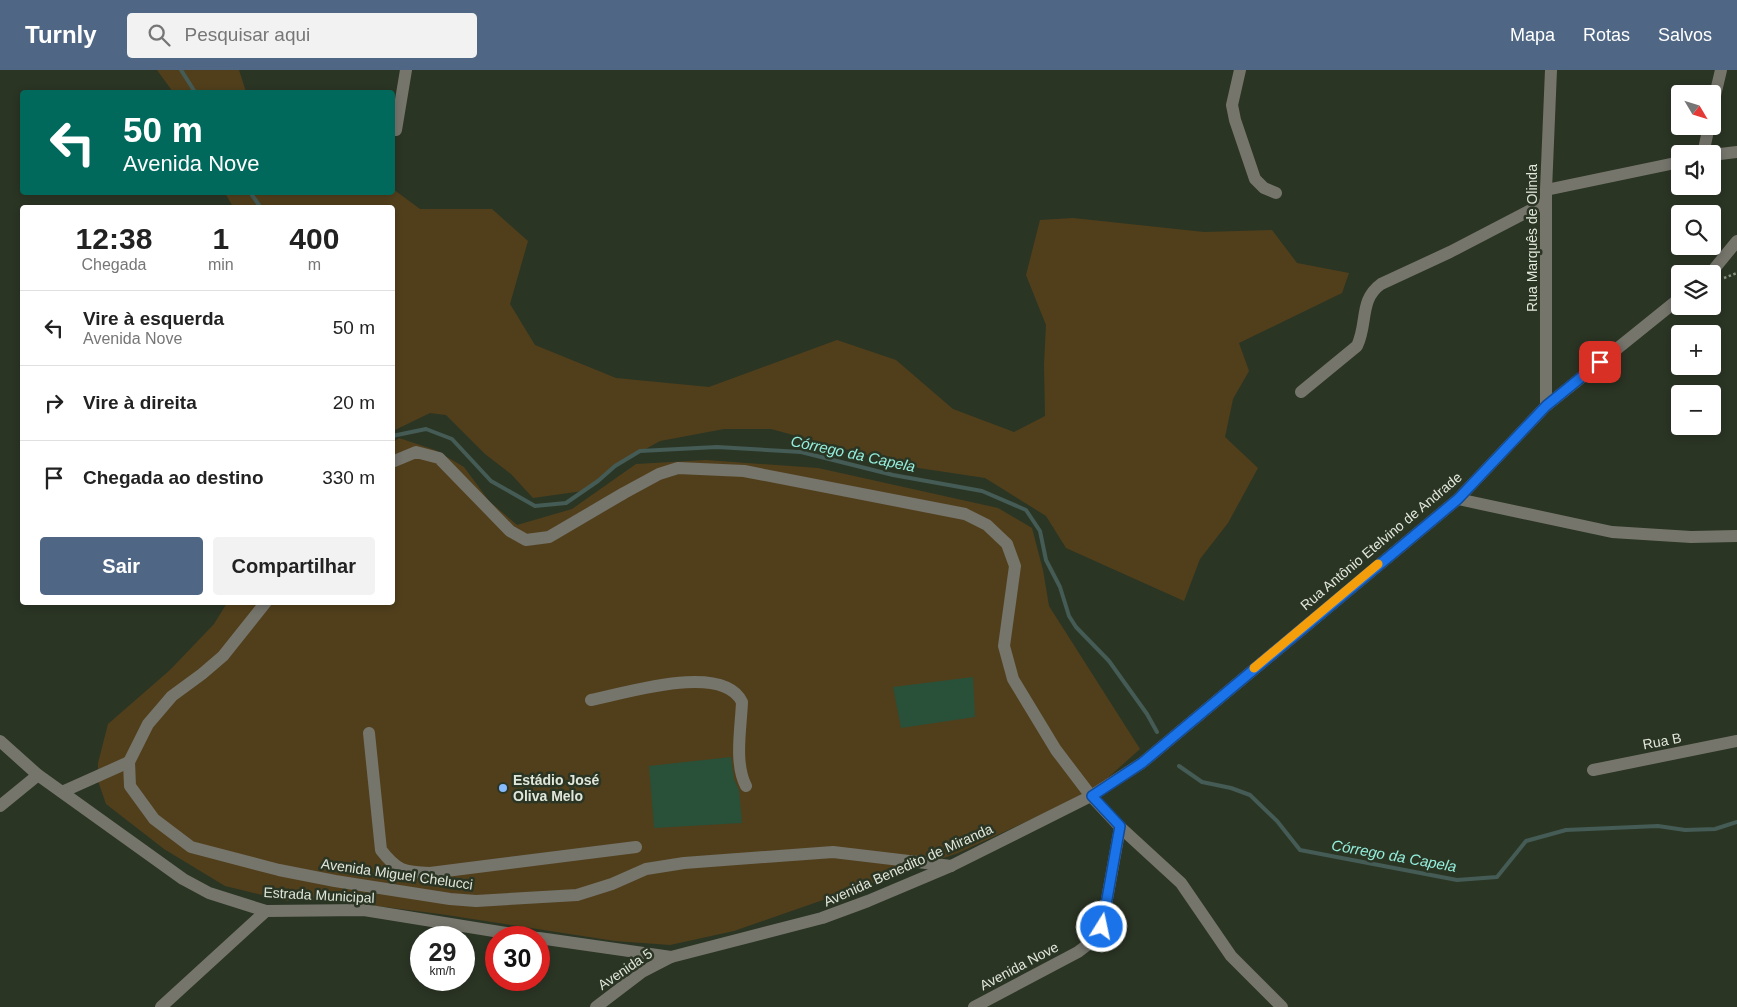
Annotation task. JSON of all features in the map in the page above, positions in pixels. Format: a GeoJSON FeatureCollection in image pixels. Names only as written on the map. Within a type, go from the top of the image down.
{"type":"FeatureCollection","features":[{"type":"Feature","properties":{"kind":"street"},"geometry":{"type":"LineString","coordinates":[[396,130],[406,70]]}},
{"type":"Feature","properties":{"kind":"street"},"geometry":{"type":"LineString","coordinates":[[1240,70],[1232,105],[1235,120],[1255,179],[1264,188],[1276,193]]}},
{"type":"Feature","properties":{"kind":"street","name":"Rua Marquês de Olinda"},"geometry":{"type":"LineString","coordinates":[[1546,406],[1546,196],[1551,70]]}},
{"type":"Feature","properties":{"kind":"street"},"geometry":{"type":"LineString","coordinates":[[1717,85],[1721,70]]}},
{"type":"Feature","properties":{"kind":"street"},"geometry":{"type":"LineString","coordinates":[[1721,154],[1737,152]]}},
{"type":"Feature","properties":{"kind":"street"},"geometry":{"type":"LineString","coordinates":[[1301,392],[1357,346],[1361,338],[1368,297],[1372,290],[1381,284],[1450,252],[1546,196],[1671,164]]}},
{"type":"Feature","properties":{"kind":"street"},"geometry":{"type":"LineString","coordinates":[[1717,265],[1737,241]]}},
{"type":"Feature","properties":{"kind":"street","name":"Rua Antônio Etelvino de Andrade"},"geometry":{"type":"LineString","coordinates":[[1092,796],[1142,763],[1458,499],[1546,406],[1671,305]]}},
{"type":"Feature","properties":{"kind":"street"},"geometry":{"type":"LineString","coordinates":[[395,461],[416,452],[440,458],[510,531],[526,540],[549,537],[659,474],[678,468],[744,471],[964,514],[987,526],[1007,544],[1015,566],[1004,646],[1012,679],[1056,750],[1092,796],[1120,826],[1181,883],[1231,956],[1282,1007]]}},
{"type":"Feature","properties":{"kind":"street"},"geometry":{"type":"LineString","coordinates":[[1458,499],[1612,532],[1691,537],[1737,536]]}},
{"type":"Feature","properties":{"kind":"street"},"geometry":{"type":"LineString","coordinates":[[62,792],[129,762],[148,724],[172,696],[223,656],[264,605]]}},
{"type":"Feature","properties":{"kind":"street"},"geometry":{"type":"LineString","coordinates":[[591,700],[686,681],[703,681],[727,688],[738,695],[742,702],[740,752],[743,781],[746,786]]}},
{"type":"Feature","properties":{"kind":"street"},"geometry":{"type":"LineString","coordinates":[[369,733],[381,850],[392,864],[406,872],[430,873],[636,847]]}},
{"type":"Feature","properties":{"kind":"street","name":"Estrada Municipal"},"geometry":{"type":"LineString","coordinates":[[0,741],[38,775],[183,879],[209,893],[266,911],[364,910],[485,929]]}},
{"type":"Feature","properties":{"kind":"street","name":"Rua B"},"geometry":{"type":"LineString","coordinates":[[1593,770],[1737,741]]}},
{"type":"Feature","properties":{"kind":"street","name":"Avenida Miguel Chelucci"},"geometry":{"type":"LineString","coordinates":[[129,762],[130,786],[154,819],[191,847],[279,870],[450,899],[476,901],[577,895],[612,884],[646,869],[684,864],[833,852],[951,866]]}},
{"type":"Feature","properties":{"kind":"street"},"geometry":{"type":"LineString","coordinates":[[0,806],[38,775]]}},
{"type":"Feature","properties":{"kind":"street","name":"Avenida Benedito de Miranda"},"geometry":{"type":"LineString","coordinates":[[671,957],[822,918],[868,902],[951,866],[1092,796]]}},
{"type":"Feature","properties":{"kind":"street","name":"Avenida Nove"},"geometry":{"type":"LineString","coordinates":[[974,1007],[1078,952],[1095,939],[1102,927],[1120,826]]}},
{"type":"Feature","properties":{"kind":"street"},"geometry":{"type":"LineString","coordinates":[[161,1007],[266,911]]}},
{"type":"Feature","properties":{"kind":"street","name":"Estrada Municipal"},"geometry":{"type":"LineString","coordinates":[[550,940],[671,957]]}},
{"type":"Feature","properties":{"kind":"street","name":"Avenida 5"},"geometry":{"type":"LineString","coordinates":[[596,1007],[604,1003],[642,972],[671,957]]}},
{"type":"Feature","properties":{"kind":"shaded area"},"geometry":{"type":"Polygon","coordinates":[[[157,70],[239,70],[245,90],[172,90],[157,70]]]}},
{"type":"Feature","properties":{"kind":"shaded area"},"geometry":{"type":"Polygon","coordinates":[[[395,190],[420,209],[492,209],[528,241],[510,304],[535,345],[616,378],[709,387],[837,340],[896,360],[953,409],[1014,432],[1045,416],[1044,364],[1046,325],[1026,275],[1040,220],[1073,218],[1204,232],[1272,230],[1297,263],[1349,273],[1342,293],[1239,343],[1249,371],[1233,399],[1225,437],[1258,468],[1228,523],[1200,559],[1184,601],[1066,548],[1046,516],[985,478],[912,467],[771,429],[724,429],[660,441],[615,466],[583,491],[533,498],[511,474],[485,454],[446,415],[430,413],[395,430],[395,205],[232,205],[226,195],[395,195],[395,190]]]}},
{"type":"Feature","properties":{"kind":"shaded area"},"geometry":{"type":"Polygon","coordinates":[[[399,438],[435,450],[464,467],[489,501],[517,525],[572,509],[636,464],[706,460],[818,468],[998,508],[1032,528],[1043,570],[1049,606],[1140,749],[1093,791],[958,853],[734,931],[670,945],[615,941],[550,931],[550,926],[518,926],[337,901],[287,901],[225,886],[164,849],[106,804],[98,781],[98,763],[108,724],[170,670],[214,624],[226,605],[395,605],[395,441],[399,438]]]}},
{"type":"Feature","properties":{"kind":"building"},"geometry":{"type":"Polygon","coordinates":[[[973,677],[975,717],[901,728],[893,687],[973,677]]]}},
{"type":"Feature","properties":{"kind":"building"},"geometry":{"type":"Polygon","coordinates":[[[731,757],[734,779],[739,790],[742,823],[654,828],[649,766],[731,757]]]}},
{"type":"Feature","properties":{"kind":"waterway","name":"Córrego da Capela"},"geometry":{"type":"LineString","coordinates":[[181,70],[194,90]]}},
{"type":"Feature","properties":{"kind":"waterway","name":"Córrego da Capela"},"geometry":{"type":"LineString","coordinates":[[252,195],[259,205]]}},
{"type":"Feature","properties":{"kind":"waterway","name":"Córrego da Capela"},"geometry":{"type":"LineString","coordinates":[[395,435],[426,429],[452,439],[491,481],[535,506],[566,503],[598,481],[615,466],[640,451],[717,447],[801,452],[893,475],[982,491],[1026,510],[1040,531],[1046,560],[1060,587],[1069,616],[1076,627],[1109,661],[1147,714],[1157,732]]}},
{"type":"Feature","properties":{"kind":"waterway","name":"Córrego da Capela"},"geometry":{"type":"LineString","coordinates":[[1179,766],[1202,782],[1231,788],[1250,795],[1277,821],[1300,850],[1457,880],[1497,877],[1526,841],[1566,830],[1658,826],[1685,830],[1715,829],[1737,822]]}},
{"type":"Feature","properties":{"kind":"slow traffic"},"geometry":{"type":"LineString","coordinates":[[1254,668],[1378,564]]}},
{"type":"Feature","properties":{"kind":"place","name":"Estádio José Oliva Melo"},"geometry":{"type":"Point","coordinates":[503,788]}},
{"type":"Feature","properties":{"kind":"route"},"geometry":{"type":"LineString","coordinates":[[1102,927],[1120,826],[1092,796],[1142,763],[1458,499],[1546,406],[1600,362]]}}]}
